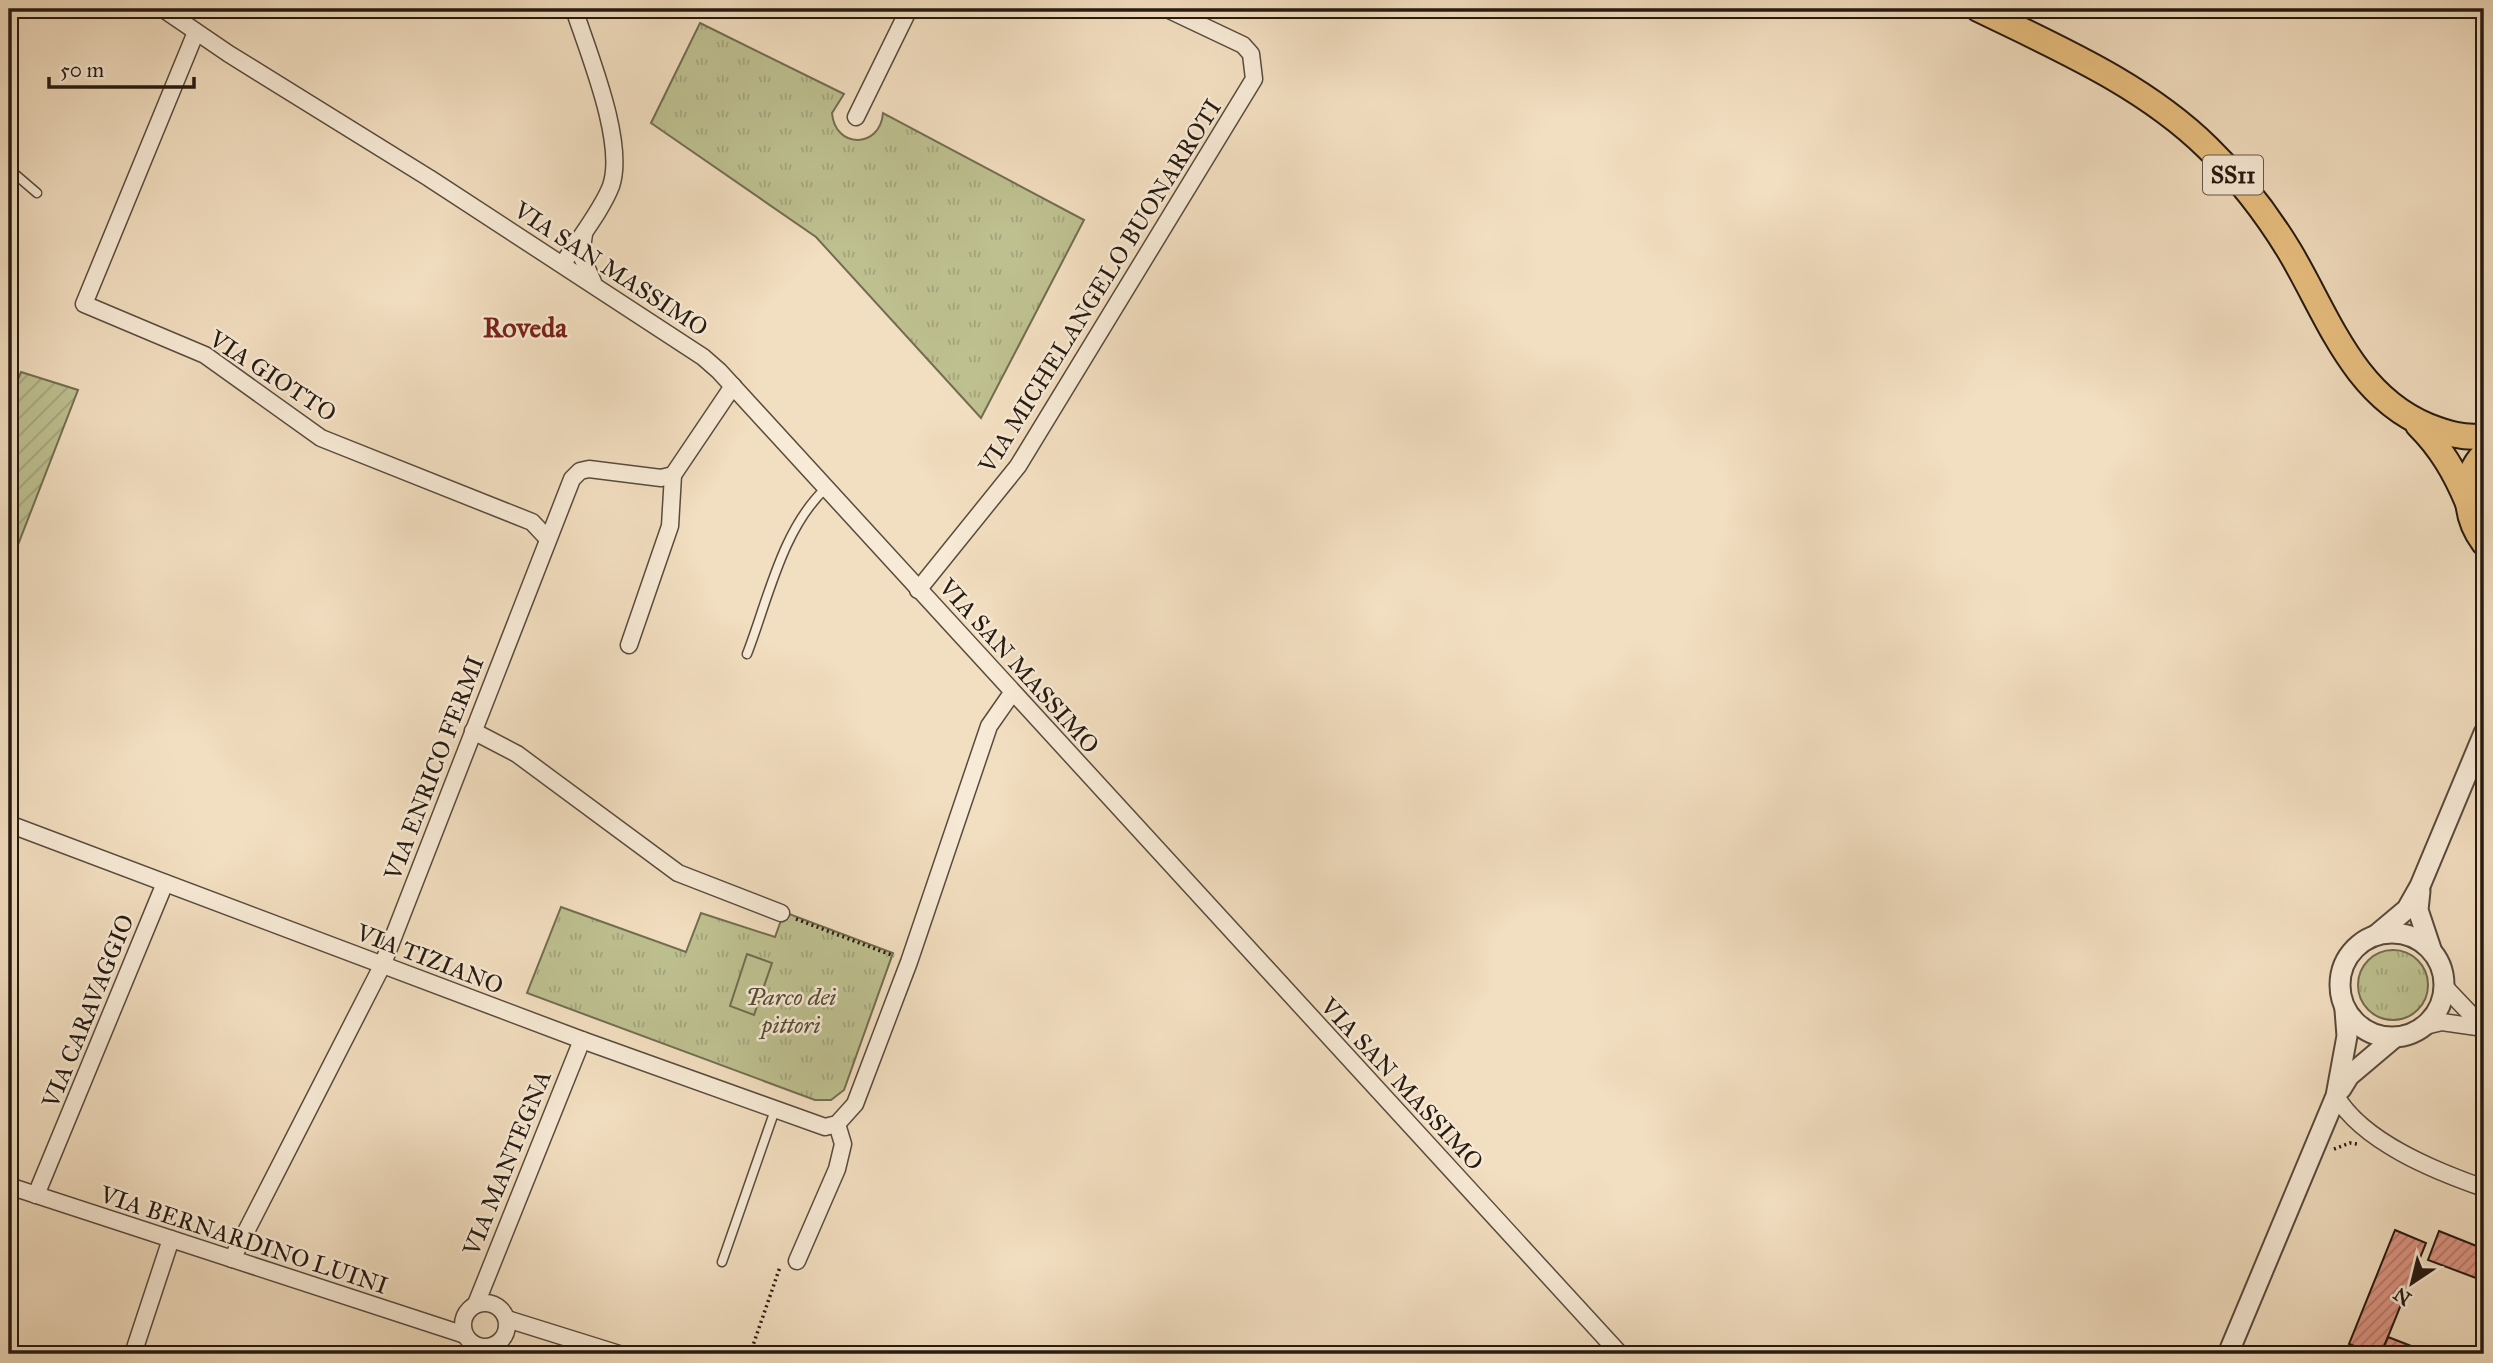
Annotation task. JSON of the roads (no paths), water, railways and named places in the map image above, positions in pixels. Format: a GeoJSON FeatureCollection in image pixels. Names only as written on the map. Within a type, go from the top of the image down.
{"type":"FeatureCollection","features":[{"type":"Feature","properties":{"kind":"main road","name":"SS11"},"geometry":{"type":"LineString","coordinates":[[1978,9],[2063,51],[2144,97],[2207,147],[2268,218],[2348,358],[2368,384],[2412,419]]}},
{"type":"Feature","properties":{"kind":"main road"},"geometry":{"type":"LineString","coordinates":[[2412,419],[2448,434],[2484,436]]}},
{"type":"Feature","properties":{"kind":"main road"},"geometry":{"type":"LineString","coordinates":[[2412,419],[2435,442],[2453,468],[2468,503],[2472,523],[2484,543]]}},
{"type":"Feature","properties":{"kind":"main road"},"geometry":{"type":"LineString","coordinates":[[2468,503],[2470,479],[2484,454]]}},
{"type":"Feature","properties":{"kind":"street","name":"VIA SAN MASSIMO"},"geometry":{"type":"LineString","coordinates":[[163,9],[563,264],[703,357],[733,386],[1620,1354]]}},
{"type":"Feature","properties":{"kind":"street"},"geometry":{"type":"LineString","coordinates":[[563,264],[611,186],[613,136],[574,9]]}},
{"type":"Feature","properties":{"kind":"street"},"geometry":{"type":"LineString","coordinates":[[856,117],[909,9]]}},
{"type":"Feature","properties":{"kind":"street","name":"VIA MICHELANGELO BUONARROTI"},"geometry":{"type":"LineString","coordinates":[[918,590],[1018,466],[1254,79],[1255,65],[1251,54],[1243,45],[1167,9]]}},
{"type":"Feature","properties":{"kind":"street","name":"VIA GIOTTO"},"geometry":{"type":"LineString","coordinates":[[196,32],[84,304],[205,355],[321,438],[532,522],[548,539]]}},
{"type":"Feature","properties":{"kind":"street"},"geometry":{"type":"LineString","coordinates":[[585,228],[581,255],[596,286]]}},
{"type":"Feature","properties":{"kind":"street"},"geometry":{"type":"LineString","coordinates":[[629,645],[670,526],[673,475],[733,386]]}},
{"type":"Feature","properties":{"kind":"street","name":"VIA ENRICO FERMI"},"geometry":{"type":"LineString","coordinates":[[232,1259],[382,966],[572,479],[580,471],[589,469],[661,478],[673,475]]}},
{"type":"Feature","properties":{"kind":"street"},"geometry":{"type":"LineString","coordinates":[[797,1261],[837,1169],[843,1144],[837,1124],[855,1104],[909,962],[989,726],[1012,693]]}},
{"type":"Feature","properties":{"kind":"street"},"geometry":{"type":"LineString","coordinates":[[473,731],[517,754],[678,873],[780,913]]}},
{"type":"Feature","properties":{"kind":"street"},"geometry":{"type":"LineString","coordinates":[[2484,733],[2420,886],[2407,909],[2356,948],[2343,966],[2339,981],[2347,1036],[2336,1096],[2347,1114],[2365,1132],[2484,1188]]}},
{"type":"Feature","properties":{"kind":"street","name":"VIA TIZIANO"},"geometry":{"type":"LineString","coordinates":[[9,824],[382,966],[813,1125],[825,1127],[837,1124]]}},
{"type":"Feature","properties":{"kind":"street","name":"VIA CARAVAGGIO"},"geometry":{"type":"LineString","coordinates":[[36,1195],[165,883]]}},
{"type":"Feature","properties":{"kind":"street"},"geometry":{"type":"LineString","coordinates":[[2420,886],[2418,911],[2431,951],[2443,973],[2444,986],[2439,1008],[2425,1026]]}},
{"type":"Feature","properties":{"kind":"street"},"geometry":{"type":"LineString","coordinates":[[2375,936],[2390,933],[2405,935],[2431,951]]}},
{"type":"Feature","properties":{"kind":"street"},"geometry":{"type":"LineString","coordinates":[[2444,986],[2484,1027]]}},
{"type":"Feature","properties":{"kind":"street"},"geometry":{"type":"LineString","coordinates":[[2345,1010],[2366,1031],[2394,1038],[2410,1035],[2425,1026],[2442,1022],[2484,1027]]}},
{"type":"Feature","properties":{"kind":"street"},"geometry":{"type":"LineString","coordinates":[[2228,1354],[2336,1096],[2349,1076],[2394,1038]]}},
{"type":"Feature","properties":{"kind":"street","name":"VIA MANTEGNA"},"geometry":{"type":"LineString","coordinates":[[476,1304],[582,1040]]}},
{"type":"Feature","properties":{"kind":"street","name":"VIA BERNARDINO LUINI"},"geometry":{"type":"LineString","coordinates":[[9,1186],[465,1335]]}},
{"type":"Feature","properties":{"kind":"street"},"geometry":{"type":"LineString","coordinates":[[133,1354],[171,1239]]}},
{"type":"Feature","properties":{"kind":"street"},"geometry":{"type":"LineString","coordinates":[[507,1319],[506,1332],[490,1350],[474,1344],[465,1335],[464,1317],[476,1304],[495,1304],[507,1319],[614,1354]]}},
{"type":"Feature","properties":{"kind":"lane"},"geometry":{"type":"LineString","coordinates":[[9,169],[37,192]]}},
{"type":"Feature","properties":{"kind":"lane"},"geometry":{"type":"LineString","coordinates":[[747,654],[794,531],[813,500],[826,488]]}},
{"type":"Feature","properties":{"kind":"lane"},"geometry":{"type":"LineString","coordinates":[[722,1262],[775,1110]]}},
{"type":"Feature","properties":{"kind":"district","name":"Roveda"},"geometry":{"type":"Point","coordinates":[525,327]}},
{"type":"Feature","properties":{"kind":"park label","name":"Parco dei pittori"},"geometry":{"type":"Point","coordinates":[791,1011]}}]}
